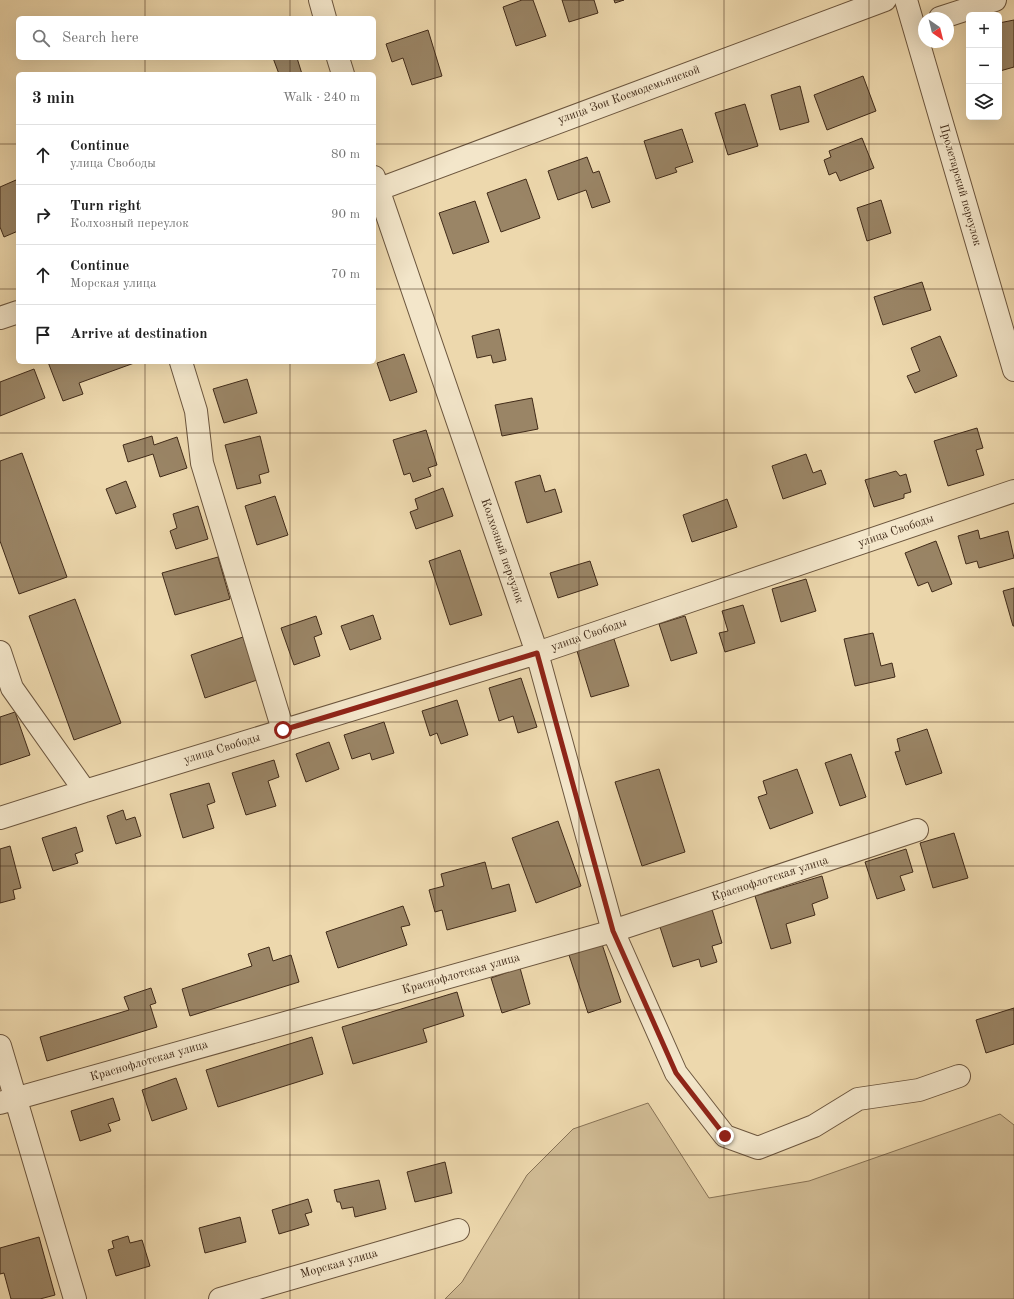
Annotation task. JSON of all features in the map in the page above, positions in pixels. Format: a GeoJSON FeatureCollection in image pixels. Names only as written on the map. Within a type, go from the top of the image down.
{"type":"FeatureCollection","features":[{"type":"Feature","properties":{"kind":"street"},"geometry":{"type":"LineString","coordinates":[[320,0],[324,16]]}},
{"type":"Feature","properties":{"kind":"street","name":"улица Зои Космодемьянской"},"geometry":{"type":"LineString","coordinates":[[376,186],[885,0]]}},
{"type":"Feature","properties":{"kind":"street","name":"Пролетарский переулок"},"geometry":{"type":"LineString","coordinates":[[906,0],[918,23]]}},
{"type":"Feature","properties":{"kind":"street"},"geometry":{"type":"LineString","coordinates":[[954,13],[995,0]]}},
{"type":"Feature","properties":{"kind":"street","name":"Пролетарский переулок"},"geometry":{"type":"LineString","coordinates":[[925,48],[1014,370]]}},
{"type":"Feature","properties":{"kind":"street"},"geometry":{"type":"LineString","coordinates":[[338,60],[342,72]]}},
{"type":"Feature","properties":{"kind":"street","name":"Колхозный переулок"},"geometry":{"type":"LineString","coordinates":[[376,189],[537,653],[613,931]]}},
{"type":"Feature","properties":{"kind":"street"},"geometry":{"type":"LineString","coordinates":[[0,318],[16,313]]}},
{"type":"Feature","properties":{"kind":"street"},"geometry":{"type":"LineString","coordinates":[[182,364],[196,411],[202,463],[283,730]]}},
{"type":"Feature","properties":{"kind":"street","name":"улица Свободы"},"geometry":{"type":"LineString","coordinates":[[0,818],[537,653],[1014,491]]}},
{"type":"Feature","properties":{"kind":"street"},"geometry":{"type":"LineString","coordinates":[[0,652],[12,688],[85,791]]}},
{"type":"Feature","properties":{"kind":"street","name":"Краснофлотская улица"},"geometry":{"type":"LineString","coordinates":[[8,1100],[613,931],[917,830]]}},
{"type":"Feature","properties":{"kind":"street"},"geometry":{"type":"LineString","coordinates":[[613,931],[676,1073],[725,1136],[758,1148],[814,1126],[858,1099],[919,1090],[959,1076]]}},
{"type":"Feature","properties":{"kind":"street"},"geometry":{"type":"LineString","coordinates":[[0,1046],[8,1100],[75,1299]]}},
{"type":"Feature","properties":{"kind":"street","name":"Морская улица"},"geometry":{"type":"LineString","coordinates":[[220,1299],[458,1230]]}},
{"type":"Feature","properties":{"kind":"shaded area"},"geometry":{"type":"Polygon","coordinates":[[[648,1103],[709,1198],[809,1181],[1000,1114],[1014,1125],[1014,1299],[445,1299],[462,1282],[527,1175],[573,1129],[648,1103]]]}},
{"type":"Feature","properties":{"kind":"building"},"geometry":{"type":"Polygon","coordinates":[[[522,0],[533,0],[546,36],[516,46],[503,7],[522,0]]]}},
{"type":"Feature","properties":{"kind":"building"},"geometry":{"type":"Polygon","coordinates":[[[562,0],[594,0],[598,13],[569,22],[562,0]]]}},
{"type":"Feature","properties":{"kind":"building"},"geometry":{"type":"Polygon","coordinates":[[[614,0],[624,0],[615,3],[614,0]]]}},
{"type":"Feature","properties":{"kind":"building"},"geometry":{"type":"Polygon","coordinates":[[[1014,20],[1014,67],[1002,70],[1002,48],[1002,22],[1014,20]]]}},
{"type":"Feature","properties":{"kind":"building"},"geometry":{"type":"Polygon","coordinates":[[[428,30],[442,76],[412,85],[403,58],[392,62],[386,44],[428,30]]]}},
{"type":"Feature","properties":{"kind":"building"},"geometry":{"type":"Polygon","coordinates":[[[274,60],[298,60],[301,72],[278,72],[274,60]]]}},
{"type":"Feature","properties":{"kind":"building"},"geometry":{"type":"Polygon","coordinates":[[[863,76],[876,111],[827,130],[814,95],[863,76]]]}},
{"type":"Feature","properties":{"kind":"building"},"geometry":{"type":"Polygon","coordinates":[[[800,86],[809,122],[780,130],[771,95],[800,86]]]}},
{"type":"Feature","properties":{"kind":"building"},"geometry":{"type":"Polygon","coordinates":[[[745,104],[758,146],[728,155],[715,113],[745,104]]]}},
{"type":"Feature","properties":{"kind":"building"},"geometry":{"type":"Polygon","coordinates":[[[682,129],[693,162],[675,168],[677,172],[656,179],[644,141],[682,129]]]}},
{"type":"Feature","properties":{"kind":"building"},"geometry":{"type":"Polygon","coordinates":[[[862,138],[874,168],[840,181],[836,172],[829,175],[824,160],[831,157],[829,151],[862,138]]]}},
{"type":"Feature","properties":{"kind":"building"},"geometry":{"type":"Polygon","coordinates":[[[587,157],[593,173],[599,171],[610,202],[592,208],[586,190],[558,200],[548,171],[587,157]]]}},
{"type":"Feature","properties":{"kind":"building"},"geometry":{"type":"Polygon","coordinates":[[[526,179],[540,218],[501,232],[487,193],[526,179]]]}},
{"type":"Feature","properties":{"kind":"building"},"geometry":{"type":"Polygon","coordinates":[[[16,180],[16,232],[4,237],[0,227],[0,187],[16,180]]]}},
{"type":"Feature","properties":{"kind":"building"},"geometry":{"type":"Polygon","coordinates":[[[881,200],[891,233],[867,241],[857,208],[881,200]]]}},
{"type":"Feature","properties":{"kind":"building"},"geometry":{"type":"Polygon","coordinates":[[[475,201],[489,242],[453,254],[439,213],[475,201]]]}},
{"type":"Feature","properties":{"kind":"building"},"geometry":{"type":"Polygon","coordinates":[[[922,282],[931,310],[883,325],[874,297],[922,282]]]}},
{"type":"Feature","properties":{"kind":"building"},"geometry":{"type":"Polygon","coordinates":[[[499,329],[506,360],[493,363],[491,355],[477,358],[472,336],[499,329]]]}},
{"type":"Feature","properties":{"kind":"building"},"geometry":{"type":"Polygon","coordinates":[[[940,336],[957,376],[915,393],[907,376],[920,371],[911,348],[940,336]]]}},
{"type":"Feature","properties":{"kind":"building"},"geometry":{"type":"Polygon","coordinates":[[[404,354],[417,392],[390,401],[377,363],[404,354]]]}},
{"type":"Feature","properties":{"kind":"building"},"geometry":{"type":"Polygon","coordinates":[[[49,364],[131,364],[79,383],[83,394],[63,401],[49,364]]]}},
{"type":"Feature","properties":{"kind":"building"},"geometry":{"type":"Polygon","coordinates":[[[34,369],[45,398],[0,416],[0,382],[34,369]]]}},
{"type":"Feature","properties":{"kind":"building"},"geometry":{"type":"Polygon","coordinates":[[[247,379],[257,413],[224,423],[213,389],[247,379]]]}},
{"type":"Feature","properties":{"kind":"building"},"geometry":{"type":"Polygon","coordinates":[[[532,398],[538,429],[502,436],[495,405],[532,398]]]}},
{"type":"Feature","properties":{"kind":"building"},"geometry":{"type":"Polygon","coordinates":[[[977,428],[983,448],[976,450],[984,475],[948,486],[934,441],[977,428]]]}},
{"type":"Feature","properties":{"kind":"building"},"geometry":{"type":"Polygon","coordinates":[[[426,430],[437,465],[428,468],[431,476],[413,482],[410,473],[404,475],[393,440],[426,430]]]}},
{"type":"Feature","properties":{"kind":"building"},"geometry":{"type":"Polygon","coordinates":[[[152,436],[154,445],[177,437],[187,468],[160,477],[153,454],[128,462],[123,445],[152,436]]]}},
{"type":"Feature","properties":{"kind":"building"},"geometry":{"type":"Polygon","coordinates":[[[260,436],[269,472],[259,475],[261,483],[237,489],[225,445],[260,436]]]}},
{"type":"Feature","properties":{"kind":"building"},"geometry":{"type":"Polygon","coordinates":[[[22,453],[67,577],[19,594],[0,541],[0,461],[22,453]]]}},
{"type":"Feature","properties":{"kind":"building"},"geometry":{"type":"Polygon","coordinates":[[[806,454],[813,473],[821,470],[826,484],[783,499],[772,466],[806,454]]]}},
{"type":"Feature","properties":{"kind":"building"},"geometry":{"type":"Polygon","coordinates":[[[896,471],[900,476],[906,474],[911,492],[904,494],[904,498],[874,507],[865,480],[896,471]]]}},
{"type":"Feature","properties":{"kind":"building"},"geometry":{"type":"Polygon","coordinates":[[[540,475],[545,492],[555,489],[562,512],[527,523],[515,482],[540,475]]]}},
{"type":"Feature","properties":{"kind":"building"},"geometry":{"type":"Polygon","coordinates":[[[126,481],[136,507],[116,514],[106,489],[126,481]]]}},
{"type":"Feature","properties":{"kind":"building"},"geometry":{"type":"Polygon","coordinates":[[[443,488],[453,516],[416,529],[410,512],[418,509],[415,499],[443,488]]]}},
{"type":"Feature","properties":{"kind":"building"},"geometry":{"type":"Polygon","coordinates":[[[275,496],[288,535],[257,545],[245,506],[275,496]]]}},
{"type":"Feature","properties":{"kind":"building"},"geometry":{"type":"Polygon","coordinates":[[[727,499],[737,527],[692,542],[683,515],[727,499]]]}},
{"type":"Feature","properties":{"kind":"building"},"geometry":{"type":"Polygon","coordinates":[[[198,506],[208,539],[176,549],[170,531],[177,528],[173,514],[198,506]]]}},
{"type":"Feature","properties":{"kind":"building"},"geometry":{"type":"Polygon","coordinates":[[[978,530],[980,539],[1008,531],[1014,558],[979,568],[977,561],[966,564],[958,536],[978,530]]]}},
{"type":"Feature","properties":{"kind":"building"},"geometry":{"type":"Polygon","coordinates":[[[936,541],[952,584],[932,592],[928,582],[918,586],[905,553],[936,541]]]}},
{"type":"Feature","properties":{"kind":"building"},"geometry":{"type":"Polygon","coordinates":[[[460,550],[482,615],[450,625],[429,561],[460,550]]]}},
{"type":"Feature","properties":{"kind":"building"},"geometry":{"type":"Polygon","coordinates":[[[218,557],[230,599],[175,615],[162,573],[218,557]]]}},
{"type":"Feature","properties":{"kind":"building"},"geometry":{"type":"Polygon","coordinates":[[[590,561],[598,585],[558,598],[550,573],[590,561]]]}},
{"type":"Feature","properties":{"kind":"building"},"geometry":{"type":"Polygon","coordinates":[[[806,579],[816,611],[781,622],[772,589],[806,579]]]}},
{"type":"Feature","properties":{"kind":"building"},"geometry":{"type":"Polygon","coordinates":[[[1014,588],[1014,626],[1013,626],[1003,591],[1014,588]]]}},
{"type":"Feature","properties":{"kind":"building"},"geometry":{"type":"Polygon","coordinates":[[[75,599],[121,723],[74,740],[29,616],[75,599]]]}},
{"type":"Feature","properties":{"kind":"building"},"geometry":{"type":"Polygon","coordinates":[[[743,605],[755,643],[725,652],[719,633],[728,631],[722,611],[743,605]]]}},
{"type":"Feature","properties":{"kind":"building"},"geometry":{"type":"Polygon","coordinates":[[[373,615],[381,639],[350,650],[341,626],[373,615]]]}},
{"type":"Feature","properties":{"kind":"building"},"geometry":{"type":"Polygon","coordinates":[[[316,616],[322,634],[314,637],[320,656],[294,665],[281,628],[316,616]]]}},
{"type":"Feature","properties":{"kind":"building"},"geometry":{"type":"Polygon","coordinates":[[[685,616],[697,653],[671,661],[659,624],[685,616]]]}},
{"type":"Feature","properties":{"kind":"building"},"geometry":{"type":"Polygon","coordinates":[[[873,633],[881,666],[892,663],[895,677],[855,686],[844,639],[873,633]]]}},
{"type":"Feature","properties":{"kind":"building"},"geometry":{"type":"Polygon","coordinates":[[[243,637],[257,680],[205,698],[191,655],[243,637]]]}},
{"type":"Feature","properties":{"kind":"building"},"geometry":{"type":"Polygon","coordinates":[[[614,639],[629,686],[591,697],[577,651],[614,639]]]}},
{"type":"Feature","properties":{"kind":"building"},"geometry":{"type":"Polygon","coordinates":[[[521,678],[537,727],[518,733],[513,716],[499,721],[489,688],[521,678]]]}},
{"type":"Feature","properties":{"kind":"building"},"geometry":{"type":"Polygon","coordinates":[[[457,700],[468,735],[441,744],[437,733],[430,736],[422,711],[457,700]]]}},
{"type":"Feature","properties":{"kind":"building"},"geometry":{"type":"Polygon","coordinates":[[[15,712],[30,755],[0,765],[0,717],[15,712]]]}},
{"type":"Feature","properties":{"kind":"building"},"geometry":{"type":"Polygon","coordinates":[[[384,722],[394,753],[372,760],[370,753],[352,759],[344,735],[384,722]]]}},
{"type":"Feature","properties":{"kind":"building"},"geometry":{"type":"Polygon","coordinates":[[[927,729],[942,773],[906,785],[895,752],[900,751],[897,739],[927,729]]]}},
{"type":"Feature","properties":{"kind":"building"},"geometry":{"type":"Polygon","coordinates":[[[329,742],[339,769],[306,782],[296,754],[329,742]]]}},
{"type":"Feature","properties":{"kind":"building"},"geometry":{"type":"Polygon","coordinates":[[[851,754],[866,797],[840,806],[825,763],[851,754]]]}},
{"type":"Feature","properties":{"kind":"building"},"geometry":{"type":"Polygon","coordinates":[[[274,760],[279,777],[268,781],[276,806],[246,815],[232,773],[274,760]]]}},
{"type":"Feature","properties":{"kind":"building"},"geometry":{"type":"Polygon","coordinates":[[[659,769],[685,852],[642,866],[615,782],[659,769]]]}},
{"type":"Feature","properties":{"kind":"building"},"geometry":{"type":"Polygon","coordinates":[[[797,769],[813,813],[770,829],[758,797],[767,794],[763,781],[797,769]]]}},
{"type":"Feature","properties":{"kind":"building"},"geometry":{"type":"Polygon","coordinates":[[[209,783],[215,802],[207,805],[214,828],[183,838],[170,794],[209,783]]]}},
{"type":"Feature","properties":{"kind":"building"},"geometry":{"type":"Polygon","coordinates":[[[123,810],[126,820],[135,817],[141,836],[116,844],[107,816],[123,810]]]}},
{"type":"Feature","properties":{"kind":"building"},"geometry":{"type":"Polygon","coordinates":[[[558,821],[581,886],[536,903],[512,838],[558,821]]]}},
{"type":"Feature","properties":{"kind":"building"},"geometry":{"type":"Polygon","coordinates":[[[76,827],[83,851],[75,854],[78,863],[53,871],[42,838],[76,827]]]}},
{"type":"Feature","properties":{"kind":"building"},"geometry":{"type":"Polygon","coordinates":[[[954,833],[968,878],[933,888],[920,843],[954,833]]]}},
{"type":"Feature","properties":{"kind":"building"},"geometry":{"type":"Polygon","coordinates":[[[10,846],[21,888],[13,890],[15,899],[0,903],[0,849],[10,846]]]}},
{"type":"Feature","properties":{"kind":"building"},"geometry":{"type":"Polygon","coordinates":[[[906,849],[913,872],[900,876],[905,890],[877,899],[865,862],[906,849]]]}},
{"type":"Feature","properties":{"kind":"building"},"geometry":{"type":"Polygon","coordinates":[[[485,862],[492,889],[509,884],[516,911],[447,930],[442,910],[435,912],[429,890],[444,886],[441,874],[485,862]]]}},
{"type":"Feature","properties":{"kind":"building"},"geometry":{"type":"Polygon","coordinates":[[[822,876],[828,898],[812,904],[815,915],[786,924],[791,943],[771,949],[755,896],[822,876]]]}},
{"type":"Feature","properties":{"kind":"building"},"geometry":{"type":"Polygon","coordinates":[[[403,906],[410,925],[401,927],[407,945],[338,968],[326,932],[403,906]]]}},
{"type":"Feature","properties":{"kind":"building"},"geometry":{"type":"Polygon","coordinates":[[[711,906],[722,943],[712,946],[717,962],[701,967],[699,959],[673,967],[659,924],[711,906]]]}},
{"type":"Feature","properties":{"kind":"building"},"geometry":{"type":"Polygon","coordinates":[[[602,944],[621,1002],[588,1013],[569,955],[602,944]]]}},
{"type":"Feature","properties":{"kind":"building"},"geometry":{"type":"Polygon","coordinates":[[[269,947],[273,961],[291,955],[299,982],[190,1016],[182,989],[252,966],[248,954],[269,947]]]}},
{"type":"Feature","properties":{"kind":"building"},"geometry":{"type":"Polygon","coordinates":[[[520,968],[530,1004],[502,1013],[491,978],[520,968]]]}},
{"type":"Feature","properties":{"kind":"building"},"geometry":{"type":"Polygon","coordinates":[[[151,988],[156,1003],[150,1005],[157,1027],[47,1061],[40,1037],[129,1010],[124,997],[151,988]]]}},
{"type":"Feature","properties":{"kind":"building"},"geometry":{"type":"Polygon","coordinates":[[[457,992],[464,1016],[423,1029],[427,1042],[353,1064],[342,1027],[457,992]]]}},
{"type":"Feature","properties":{"kind":"building"},"geometry":{"type":"Polygon","coordinates":[[[1014,1008],[1014,1044],[986,1053],[976,1020],[1014,1008]]]}},
{"type":"Feature","properties":{"kind":"building"},"geometry":{"type":"Polygon","coordinates":[[[312,1037],[323,1074],[218,1107],[206,1070],[312,1037]]]}},
{"type":"Feature","properties":{"kind":"building"},"geometry":{"type":"Polygon","coordinates":[[[176,1078],[187,1109],[152,1121],[142,1090],[176,1078]]]}},
{"type":"Feature","properties":{"kind":"building"},"geometry":{"type":"Polygon","coordinates":[[[113,1098],[120,1120],[108,1124],[111,1131],[80,1141],[71,1111],[113,1098]]]}},
{"type":"Feature","properties":{"kind":"building"},"geometry":{"type":"Polygon","coordinates":[[[445,1162],[452,1193],[415,1202],[407,1172],[445,1162]]]}},
{"type":"Feature","properties":{"kind":"building"},"geometry":{"type":"Polygon","coordinates":[[[379,1180],[386,1209],[355,1217],[353,1207],[342,1209],[340,1202],[337,1202],[334,1190],[379,1180]]]}},
{"type":"Feature","properties":{"kind":"building"},"geometry":{"type":"Polygon","coordinates":[[[308,1199],[312,1212],[305,1214],[309,1225],[279,1234],[272,1210],[308,1199]]]}},
{"type":"Feature","properties":{"kind":"building"},"geometry":{"type":"Polygon","coordinates":[[[240,1217],[246,1242],[205,1253],[199,1228],[240,1217]]]}},
{"type":"Feature","properties":{"kind":"building"},"geometry":{"type":"Polygon","coordinates":[[[128,1236],[130,1243],[142,1240],[150,1266],[116,1276],[108,1250],[114,1248],[112,1241],[128,1236]]]}},
{"type":"Feature","properties":{"kind":"building"},"geometry":{"type":"Polygon","coordinates":[[[39,1237],[55,1295],[40,1299],[11,1299],[4,1273],[0,1274],[0,1248],[39,1237]]]}},
{"type":"Feature","properties":{"kind":"route"},"geometry":{"type":"LineString","coordinates":[[283,730],[537,653],[613,931],[676,1073],[725,1136]]}}]}
